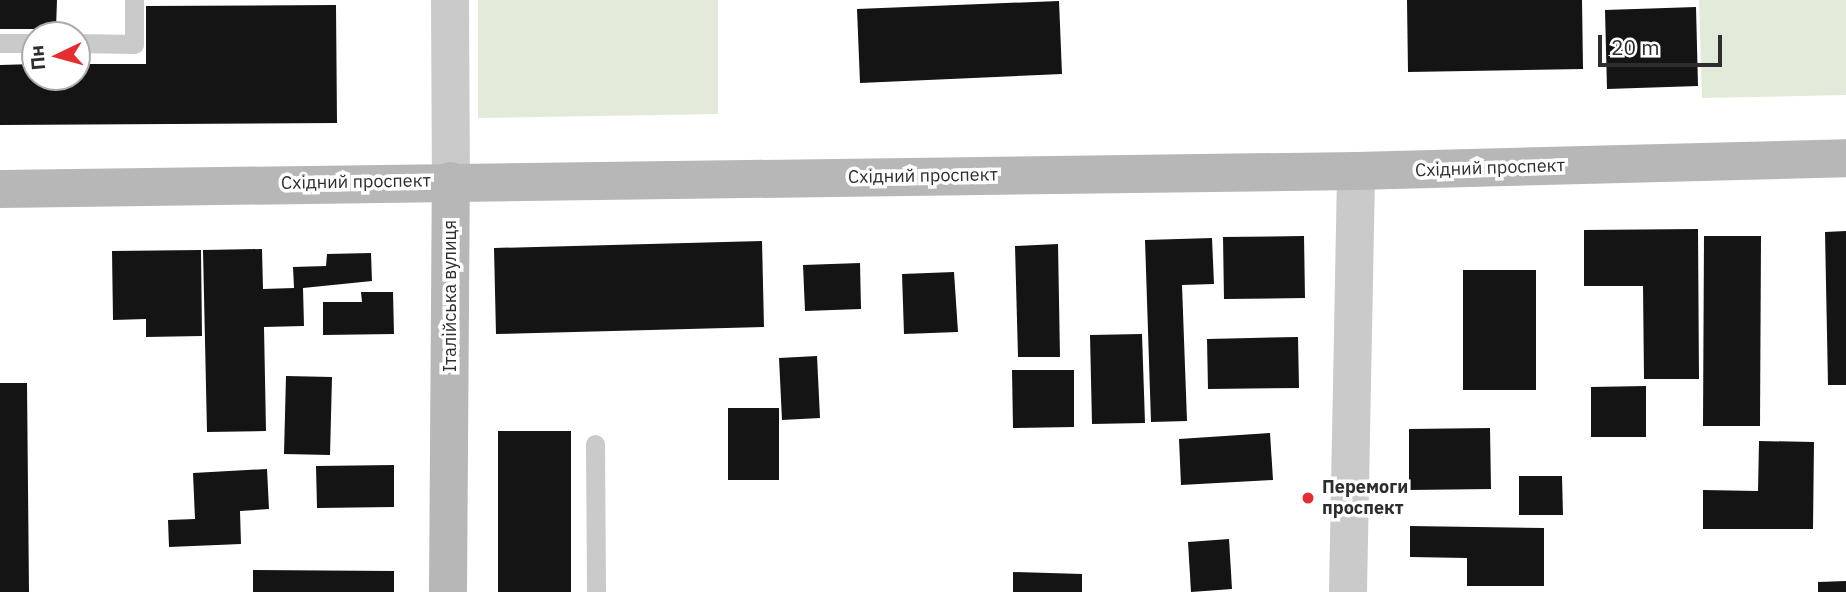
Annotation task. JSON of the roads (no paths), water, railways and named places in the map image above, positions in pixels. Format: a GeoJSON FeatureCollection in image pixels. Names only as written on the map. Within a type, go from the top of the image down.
{"type":"FeatureCollection","features":[{"type":"Feature","properties":{"kind":"main road","name":"Східний проспект"},"geometry":{"type":"LineString","coordinates":[[0,188],[1356,171],[1846,158]]}},
{"type":"Feature","properties":{"kind":"main road","name":"Італійська вулиця"},"geometry":{"type":"LineString","coordinates":[[449,592],[451,181]]}},
{"type":"Feature","properties":{"kind":"street","name":"Італійська вулиця"},"geometry":{"type":"LineString","coordinates":[[450,0],[451,181]]}},
{"type":"Feature","properties":{"kind":"street"},"geometry":{"type":"LineString","coordinates":[[1348,592],[1356,171]]}},
{"type":"Feature","properties":{"kind":"lane"},"geometry":{"type":"LineString","coordinates":[[91,43],[134,44],[134,0]]}},
{"type":"Feature","properties":{"kind":"lane"},"geometry":{"type":"LineString","coordinates":[[0,43],[21,43]]}},
{"type":"Feature","properties":{"kind":"lane"},"geometry":{"type":"LineString","coordinates":[[596,444],[596,592]]}},
{"type":"Feature","properties":{"kind":"place","name":"Перемоги проспект"},"geometry":{"type":"Point","coordinates":[1308,498]}}]}
